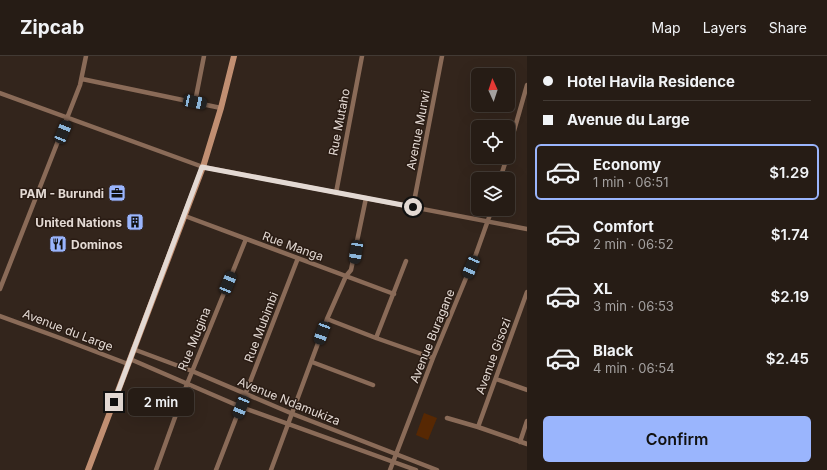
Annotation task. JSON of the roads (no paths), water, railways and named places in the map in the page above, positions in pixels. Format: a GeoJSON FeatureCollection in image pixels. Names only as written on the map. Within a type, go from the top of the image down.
{"type":"FeatureCollection","features":[{"type":"Feature","properties":{"kind":"main road"},"geometry":{"type":"LineString","coordinates":[[88,470],[185,216],[221,108],[234,56]]}},
{"type":"Feature","properties":{"kind":"street"},"geometry":{"type":"LineString","coordinates":[[0,289],[68,118],[82,79],[86,56]]}},
{"type":"Feature","properties":{"kind":"street"},"geometry":{"type":"LineString","coordinates":[[195,102],[204,56]]}},
{"type":"Feature","properties":{"kind":"street","name":"Rue Mutaho"},"geometry":{"type":"LineString","coordinates":[[336,193],[362,56]]}},
{"type":"Feature","properties":{"kind":"street","name":"Avenue Murwi"},"geometry":{"type":"LineString","coordinates":[[413,207],[442,56]]}},
{"type":"Feature","properties":{"kind":"street"},"geometry":{"type":"LineString","coordinates":[[82,79],[221,108]]}},
{"type":"Feature","properties":{"kind":"street"},"geometry":{"type":"LineString","coordinates":[[515,131],[524,105],[527,85]]}},
{"type":"Feature","properties":{"kind":"street"},"geometry":{"type":"LineString","coordinates":[[0,93],[202,167],[527,228]]}},
{"type":"Feature","properties":{"kind":"street"},"geometry":{"type":"LineString","coordinates":[[271,470],[327,319],[346,276],[352,270],[366,198]]}},
{"type":"Feature","properties":{"kind":"street","name":"Rue Manga"},"geometry":{"type":"LineString","coordinates":[[185,216],[394,294]]}},
{"type":"Feature","properties":{"kind":"street","name":"Avenue Buragane"},"geometry":{"type":"LineString","coordinates":[[390,470],[490,216]]}},
{"type":"Feature","properties":{"kind":"street","name":"Rue Mugina"},"geometry":{"type":"LineString","coordinates":[[156,470],[192,371],[246,239]]}},
{"type":"Feature","properties":{"kind":"street","name":"Rue Mubimbi"},"geometry":{"type":"LineString","coordinates":[[216,470],[298,258]]}},
{"type":"Feature","properties":{"kind":"street"},"geometry":{"type":"LineString","coordinates":[[376,338],[406,261]]}},
{"type":"Feature","properties":{"kind":"street","name":"Avenue Gisozi"},"geometry":{"type":"LineString","coordinates":[[478,427],[527,292]]}},
{"type":"Feature","properties":{"kind":"street","name":"Avenue du Large"},"geometry":{"type":"LineString","coordinates":[[0,316],[129,362]]}},
{"type":"Feature","properties":{"kind":"street"},"geometry":{"type":"LineString","coordinates":[[327,319],[434,358]]}},
{"type":"Feature","properties":{"kind":"street","name":"Avenue Ndamukiza"},"geometry":{"type":"LineString","coordinates":[[134,349],[192,371],[293,414],[437,470]]}},
{"type":"Feature","properties":{"kind":"street","name":"Avenue Ndamukiza"},"geometry":{"type":"LineString","coordinates":[[129,362],[187,384],[241,407],[416,470]]}},
{"type":"Feature","properties":{"kind":"street"},"geometry":{"type":"LineString","coordinates":[[312,362],[373,386]]}},
{"type":"Feature","properties":{"kind":"street"},"geometry":{"type":"LineString","coordinates":[[496,379],[527,390]]}},
{"type":"Feature","properties":{"kind":"street"},"geometry":{"type":"LineString","coordinates":[[447,418],[527,444]]}},
{"type":"Feature","properties":{"kind":"street"},"geometry":{"type":"LineString","coordinates":[[520,442],[527,421]]}},
{"type":"Feature","properties":{"kind":"place","name":"PAM - Burundi"},"geometry":{"type":"Point","coordinates":[117,193]}},
{"type":"Feature","properties":{"kind":"place","name":"United Nations"},"geometry":{"type":"Point","coordinates":[135,222]}},
{"type":"Feature","properties":{"kind":"place","name":"Dominos"},"geometry":{"type":"Point","coordinates":[58,244]}}]}
